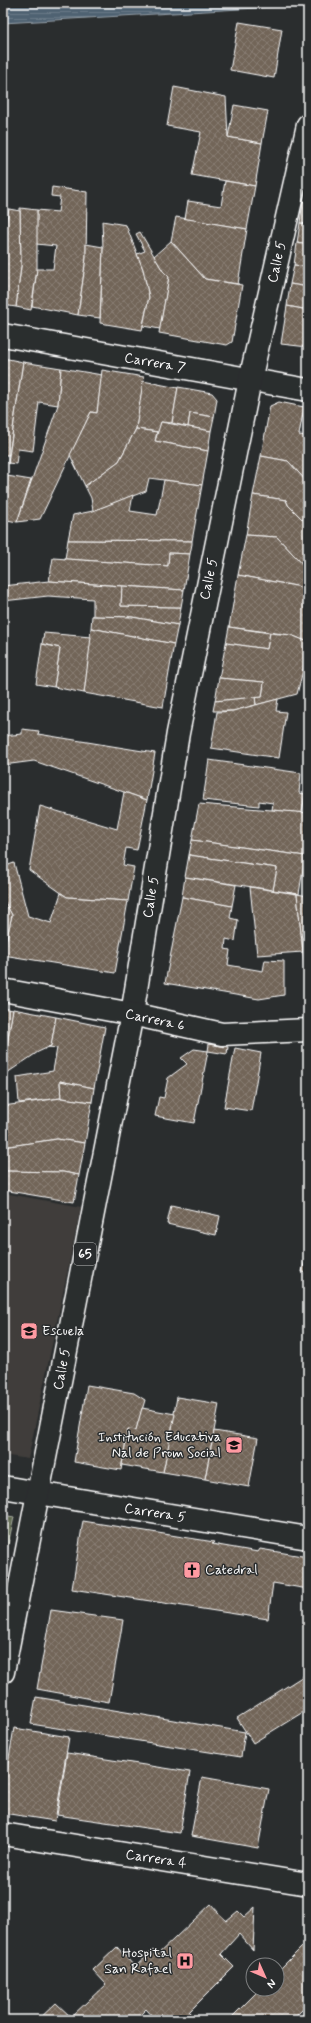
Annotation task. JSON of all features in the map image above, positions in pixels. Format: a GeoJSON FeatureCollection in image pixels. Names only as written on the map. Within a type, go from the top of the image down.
{"type":"FeatureCollection","features":[{"type":"Feature","properties":{"kind":"street","name":"Calle 5"},"geometry":{"type":"LineString","coordinates":[[3,1672],[132,1014],[178,733],[250,380],[308,125]]}},
{"type":"Feature","properties":{"kind":"street","name":"Carrera 7"},"geometry":{"type":"LineString","coordinates":[[3,335],[308,390]]}},
{"type":"Feature","properties":{"kind":"street","name":"Carrera 6"},"geometry":{"type":"LineString","coordinates":[[3,990],[132,1014],[222,1034],[308,1030]]}},
{"type":"Feature","properties":{"kind":"street","name":"Carrera 5"},"geometry":{"type":"LineString","coordinates":[[3,1487],[308,1538]]}},
{"type":"Feature","properties":{"kind":"street","name":"Carrera 4"},"geometry":{"type":"LineString","coordinates":[[3,1834],[308,1884]]}},
{"type":"Feature","properties":{"kind":"shaded area","name":"Escuela"},"geometry":{"type":"Polygon","coordinates":[[[3,1193],[81,1207],[28,1459],[3,1455],[3,1193]]]}},
{"type":"Feature","properties":{"kind":"green space"},"geometry":{"type":"Polygon","coordinates":[[[3,1515],[14,1517],[3,1567],[3,1515]]]}},
{"type":"Feature","properties":{"kind":"water"},"geometry":{"type":"Polygon","coordinates":[[[3,3],[308,3],[308,5],[3,23],[3,3]]]}},
{"type":"Feature","properties":{"kind":"building"},"geometry":{"type":"Polygon","coordinates":[[[239,22],[282,29],[274,78],[230,70],[239,22]]]}},
{"type":"Feature","properties":{"kind":"building"},"geometry":{"type":"Polygon","coordinates":[[[174,87],[226,97],[228,137],[262,143],[255,186],[192,175],[201,132],[167,126],[174,87]]]}},
{"type":"Feature","properties":{"kind":"building"},"geometry":{"type":"Polygon","coordinates":[[[234,105],[268,111],[262,143],[228,137],[234,105]]]}},
{"type":"Feature","properties":{"kind":"building"},"geometry":{"type":"Polygon","coordinates":[[[225,181],[255,186],[247,229],[185,219],[188,201],[221,206],[225,181]]]}},
{"type":"Feature","properties":{"kind":"building"},"geometry":{"type":"Polygon","coordinates":[[[52,187],[87,192],[86,258],[78,315],[32,306],[37,269],[53,269],[56,246],[36,244],[37,210],[58,212],[60,197],[51,196],[52,187]]]}},
{"type":"Feature","properties":{"kind":"building"},"geometry":{"type":"Polygon","coordinates":[[[303,201],[308,202],[308,224],[300,223],[303,201]]]}},
{"type":"Feature","properties":{"kind":"building"},"geometry":{"type":"Polygon","coordinates":[[[20,208],[37,210],[37,269],[31,310],[16,307],[21,266],[20,208]]]}},
{"type":"Feature","properties":{"kind":"building"},"geometry":{"type":"Polygon","coordinates":[[[9,209],[20,211],[21,266],[16,307],[3,305],[3,223],[6,224],[9,209]]]}},
{"type":"Feature","properties":{"kind":"building"},"geometry":{"type":"Polygon","coordinates":[[[176,217],[247,229],[238,284],[205,279],[171,241],[176,217]]]}},
{"type":"Feature","properties":{"kind":"building"},"geometry":{"type":"Polygon","coordinates":[[[102,221],[126,225],[143,269],[149,297],[142,330],[100,323],[103,247],[102,221]]]}},
{"type":"Feature","properties":{"kind":"building"},"geometry":{"type":"Polygon","coordinates":[[[300,223],[308,224],[308,245],[297,243],[300,223]]]}},
{"type":"Feature","properties":{"kind":"building"},"geometry":{"type":"Polygon","coordinates":[[[140,232],[163,271],[169,277],[160,329],[143,326],[149,297],[143,269],[137,254],[145,251],[136,234],[140,232]]]}},
{"type":"Feature","properties":{"kind":"building"},"geometry":{"type":"Polygon","coordinates":[[[171,241],[205,279],[242,285],[232,342],[227,345],[159,333],[169,277],[163,271],[154,256],[171,241]]]}},
{"type":"Feature","properties":{"kind":"building"},"geometry":{"type":"Polygon","coordinates":[[[297,243],[308,245],[308,267],[294,265],[297,243]]]}},
{"type":"Feature","properties":{"kind":"building"},"geometry":{"type":"Polygon","coordinates":[[[86,244],[103,247],[100,318],[78,315],[86,258],[86,244]]]}},
{"type":"Feature","properties":{"kind":"building"},"geometry":{"type":"Polygon","coordinates":[[[294,265],[308,267],[308,287],[290,284],[294,265]]]}},
{"type":"Feature","properties":{"kind":"building"},"geometry":{"type":"Polygon","coordinates":[[[290,284],[308,287],[308,310],[287,306],[290,284]]]}},
{"type":"Feature","properties":{"kind":"building"},"geometry":{"type":"Polygon","coordinates":[[[287,306],[308,310],[308,347],[281,344],[287,306]]]}},
{"type":"Feature","properties":{"kind":"building"},"geometry":{"type":"Polygon","coordinates":[[[3,358],[23,362],[9,455],[3,455],[3,358]]]}},
{"type":"Feature","properties":{"kind":"building"},"geometry":{"type":"Polygon","coordinates":[[[23,362],[61,368],[58,405],[39,402],[33,451],[18,449],[16,464],[8,463],[23,362]]]}},
{"type":"Feature","properties":{"kind":"building"},"geometry":{"type":"Polygon","coordinates":[[[61,368],[102,375],[97,413],[91,412],[40,519],[17,522],[58,405],[61,368]]]}},
{"type":"Feature","properties":{"kind":"building"},"geometry":{"type":"Polygon","coordinates":[[[102,370],[144,377],[136,429],[119,461],[85,486],[70,455],[91,412],[97,413],[102,370]]]}},
{"type":"Feature","properties":{"kind":"building"},"geometry":{"type":"Polygon","coordinates":[[[143,381],[178,388],[172,423],[161,422],[159,432],[136,429],[143,381]]]}},
{"type":"Feature","properties":{"kind":"building"},"geometry":{"type":"Polygon","coordinates":[[[178,387],[212,393],[217,399],[214,417],[190,413],[188,427],[172,423],[178,387]]]}},
{"type":"Feature","properties":{"kind":"building"},"geometry":{"type":"Polygon","coordinates":[[[279,402],[304,407],[299,435],[308,436],[308,483],[288,461],[261,456],[270,406],[279,402]]]}},
{"type":"Feature","properties":{"kind":"building"},"geometry":{"type":"Polygon","coordinates":[[[190,413],[214,417],[211,431],[188,427],[190,413]]]}},
{"type":"Feature","properties":{"kind":"building"},"geometry":{"type":"Polygon","coordinates":[[[161,422],[211,431],[208,451],[155,441],[161,422]]]}},
{"type":"Feature","properties":{"kind":"building"},"geometry":{"type":"Polygon","coordinates":[[[136,429],[157,432],[155,441],[208,451],[202,485],[149,478],[146,491],[93,511],[91,498],[85,486],[119,461],[136,429]]]}},
{"type":"Feature","properties":{"kind":"building"},"geometry":{"type":"Polygon","coordinates":[[[261,456],[288,461],[308,483],[308,525],[288,505],[286,500],[253,495],[261,456]]]}},
{"type":"Feature","properties":{"kind":"building"},"geometry":{"type":"Polygon","coordinates":[[[7,476],[31,480],[17,522],[3,519],[3,504],[7,476]]]}},
{"type":"Feature","properties":{"kind":"building"},"geometry":{"type":"Polygon","coordinates":[[[164,480],[202,485],[192,541],[68,540],[73,515],[93,511],[133,495],[130,511],[157,515],[164,480]]]}},
{"type":"Feature","properties":{"kind":"building"},"geometry":{"type":"Polygon","coordinates":[[[253,495],[286,500],[288,505],[308,525],[308,570],[277,537],[246,535],[253,495]]]}},
{"type":"Feature","properties":{"kind":"building"},"geometry":{"type":"Polygon","coordinates":[[[246,535],[277,537],[308,570],[308,591],[302,590],[301,587],[238,575],[246,535]]]}},
{"type":"Feature","properties":{"kind":"building"},"geometry":{"type":"Polygon","coordinates":[[[68,540],[192,541],[192,544],[190,554],[169,553],[168,566],[65,559],[68,540]]]}},
{"type":"Feature","properties":{"kind":"building"},"geometry":{"type":"Polygon","coordinates":[[[169,553],[190,554],[184,590],[49,581],[53,558],[168,566],[169,553]]]}},
{"type":"Feature","properties":{"kind":"building"},"geometry":{"type":"Polygon","coordinates":[[[238,575],[301,587],[302,590],[308,591],[308,642],[291,635],[229,627],[238,575]]]}},
{"type":"Feature","properties":{"kind":"building"},"geometry":{"type":"Polygon","coordinates":[[[49,581],[122,586],[121,606],[181,607],[178,625],[132,617],[93,616],[93,599],[48,596],[3,601],[3,586],[49,581]]]}},
{"type":"Feature","properties":{"kind":"building"},"geometry":{"type":"Polygon","coordinates":[[[122,586],[184,590],[181,607],[121,606],[122,586]]]}},
{"type":"Feature","properties":{"kind":"building"},"geometry":{"type":"Polygon","coordinates":[[[92,616],[132,617],[178,625],[174,644],[91,628],[92,616]]]}},
{"type":"Feature","properties":{"kind":"building"},"geometry":{"type":"Polygon","coordinates":[[[229,627],[270,633],[267,649],[226,643],[229,627]]]}},
{"type":"Feature","properties":{"kind":"building"},"geometry":{"type":"Polygon","coordinates":[[[91,628],[174,644],[163,707],[84,693],[91,628]]]}},
{"type":"Feature","properties":{"kind":"building"},"geometry":{"type":"Polygon","coordinates":[[[44,633],[91,637],[84,693],[54,687],[60,648],[42,644],[44,633]]]}},
{"type":"Feature","properties":{"kind":"building"},"geometry":{"type":"Polygon","coordinates":[[[270,633],[291,635],[308,642],[308,651],[297,694],[256,705],[255,697],[262,697],[264,682],[219,678],[226,643],[267,649],[270,633]]]}},
{"type":"Feature","properties":{"kind":"building"},"geometry":{"type":"Polygon","coordinates":[[[42,644],[60,648],[54,687],[36,684],[42,644]]]}},
{"type":"Feature","properties":{"kind":"building"},"geometry":{"type":"Polygon","coordinates":[[[219,678],[264,682],[262,697],[215,701],[219,678]]]}},
{"type":"Feature","properties":{"kind":"building"},"geometry":{"type":"Polygon","coordinates":[[[255,697],[256,705],[233,711],[213,711],[215,701],[255,697]]]}},
{"type":"Feature","properties":{"kind":"building"},"geometry":{"type":"Polygon","coordinates":[[[278,699],[276,711],[286,712],[279,758],[211,748],[217,712],[233,711],[278,699]]]}},
{"type":"Feature","properties":{"kind":"building"},"geometry":{"type":"Polygon","coordinates":[[[22,729],[39,731],[38,734],[155,753],[147,800],[34,761],[3,765],[3,736],[22,734],[22,729]]]}},
{"type":"Feature","properties":{"kind":"building"},"geometry":{"type":"Polygon","coordinates":[[[209,760],[301,773],[299,793],[305,794],[302,813],[272,810],[273,803],[259,801],[259,806],[203,800],[209,760]]]}},
{"type":"Feature","properties":{"kind":"building"},"geometry":{"type":"Polygon","coordinates":[[[124,792],[147,800],[137,850],[126,848],[123,865],[134,867],[128,901],[67,897],[29,870],[40,806],[117,829],[124,792]]]}},
{"type":"Feature","properties":{"kind":"building"},"geometry":{"type":"Polygon","coordinates":[[[199,804],[308,813],[308,834],[306,834],[305,856],[192,840],[199,804]]]}},
{"type":"Feature","properties":{"kind":"building"},"geometry":{"type":"Polygon","coordinates":[[[192,840],[305,856],[299,894],[273,890],[277,868],[189,855],[192,840]]]}},
{"type":"Feature","properties":{"kind":"building"},"geometry":{"type":"Polygon","coordinates":[[[189,855],[277,868],[273,890],[185,877],[189,855]]]}},
{"type":"Feature","properties":{"kind":"building"},"geometry":{"type":"Polygon","coordinates":[[[14,863],[28,916],[51,923],[61,893],[67,897],[128,901],[115,973],[3,955],[12,915],[3,899],[3,867],[14,863]]]}},
{"type":"Feature","properties":{"kind":"building"},"geometry":{"type":"Polygon","coordinates":[[[185,877],[236,885],[232,906],[182,897],[185,877]]]}},
{"type":"Feature","properties":{"kind":"building"},"geometry":{"type":"Polygon","coordinates":[[[250,887],[297,894],[303,952],[257,955],[250,887]]]}},
{"type":"Feature","properties":{"kind":"building"},"geometry":{"type":"Polygon","coordinates":[[[297,894],[308,896],[308,981],[306,981],[297,894]]]}},
{"type":"Feature","properties":{"kind":"building"},"geometry":{"type":"Polygon","coordinates":[[[182,897],[232,906],[230,918],[238,920],[235,941],[226,939],[225,949],[230,950],[228,965],[263,971],[265,960],[284,961],[284,995],[259,999],[165,983],[182,897]]]}},
{"type":"Feature","properties":{"kind":"building"},"geometry":{"type":"Polygon","coordinates":[[[3,899],[12,915],[3,955],[3,899]]]}},
{"type":"Feature","properties":{"kind":"building"},"geometry":{"type":"Polygon","coordinates":[[[3,1008],[13,1010],[3,1068],[3,1008]]]}},
{"type":"Feature","properties":{"kind":"building"},"geometry":{"type":"Polygon","coordinates":[[[13,1009],[56,1017],[51,1046],[38,1052],[4,1075],[3,1069],[13,1009]]]}},
{"type":"Feature","properties":{"kind":"building"},"geometry":{"type":"Polygon","coordinates":[[[56,1017],[105,1027],[94,1088],[60,1081],[61,1098],[19,1103],[17,1077],[53,1071],[57,1048],[48,1047],[51,1046],[56,1017]]]}},
{"type":"Feature","properties":{"kind":"building"},"geometry":{"type":"Polygon","coordinates":[[[209,1044],[228,1047],[227,1054],[208,1051],[209,1044]]]}},
{"type":"Feature","properties":{"kind":"building"},"geometry":{"type":"Polygon","coordinates":[[[235,1048],[261,1053],[251,1111],[224,1107],[235,1048]]]}},
{"type":"Feature","properties":{"kind":"building"},"geometry":{"type":"Polygon","coordinates":[[[194,1049],[208,1051],[194,1123],[155,1116],[159,1097],[164,1098],[168,1078],[187,1064],[181,1058],[194,1049]]]}},
{"type":"Feature","properties":{"kind":"building"},"geometry":{"type":"Polygon","coordinates":[[[60,1081],[94,1088],[92,1102],[61,1098],[60,1081]]]}},
{"type":"Feature","properties":{"kind":"building"},"geometry":{"type":"Polygon","coordinates":[[[61,1098],[92,1102],[85,1143],[57,1139],[3,1147],[3,1106],[61,1098]]]}},
{"type":"Feature","properties":{"kind":"building"},"geometry":{"type":"Polygon","coordinates":[[[57,1139],[85,1143],[79,1175],[63,1172],[3,1171],[3,1147],[57,1139]]]}},
{"type":"Feature","properties":{"kind":"building"},"geometry":{"type":"Polygon","coordinates":[[[3,1171],[63,1172],[79,1175],[74,1202],[3,1190],[3,1171]]]}},
{"type":"Feature","properties":{"kind":"building"},"geometry":{"type":"Polygon","coordinates":[[[171,1205],[220,1216],[216,1235],[167,1224],[171,1205]]]}},
{"type":"Feature","properties":{"kind":"building"},"geometry":{"type":"Polygon","coordinates":[[[308,1246],[308,1273],[302,1272],[308,1246]]]}},
{"type":"Feature","properties":{"kind":"building"},"geometry":{"type":"Polygon","coordinates":[[[87,1385],[134,1393],[145,1400],[136,1430],[128,1429],[121,1470],[74,1462],[87,1385]]]}},
{"type":"Feature","properties":{"kind":"building"},"geometry":{"type":"Polygon","coordinates":[[[177,1397],[219,1404],[205,1479],[163,1472],[177,1397]]]}},
{"type":"Feature","properties":{"kind":"building"},"geometry":{"type":"Polygon","coordinates":[[[142,1408],[175,1414],[163,1472],[122,1465],[128,1429],[136,1430],[142,1408]]]}},
{"type":"Feature","properties":{"kind":"building"},"geometry":{"type":"Polygon","coordinates":[[[214,1431],[258,1438],[249,1487],[205,1479],[214,1431]]]}},
{"type":"Feature","properties":{"kind":"building","name":"Catedral"},"geometry":{"type":"Polygon","coordinates":[[[83,1521],[214,1542],[212,1544],[258,1552],[260,1549],[308,1557],[308,1589],[273,1583],[268,1619],[72,1589],[83,1521]]]}},
{"type":"Feature","properties":{"kind":"building"},"geometry":{"type":"Polygon","coordinates":[[[51,1610],[123,1620],[109,1702],[37,1689],[51,1610]]]}},
{"type":"Feature","properties":{"kind":"building"},"geometry":{"type":"Polygon","coordinates":[[[308,1673],[308,1709],[253,1743],[237,1718],[308,1673]]]}},
{"type":"Feature","properties":{"kind":"building"},"geometry":{"type":"Polygon","coordinates":[[[36,1697],[245,1732],[241,1757],[31,1724],[36,1697]]]}},
{"type":"Feature","properties":{"kind":"building"},"geometry":{"type":"Polygon","coordinates":[[[14,1728],[69,1737],[55,1821],[3,1813],[3,1794],[14,1728]]]}},
{"type":"Feature","properties":{"kind":"building"},"geometry":{"type":"Polygon","coordinates":[[[67,1753],[190,1772],[180,1833],[57,1815],[67,1753]]]}},
{"type":"Feature","properties":{"kind":"building"},"geometry":{"type":"Polygon","coordinates":[[[202,1777],[269,1789],[258,1848],[191,1836],[202,1777]]]}},
{"type":"Feature","properties":{"kind":"building","name":"Hospital San Rafael"},"geometry":{"type":"Polygon","coordinates":[[[211,1904],[226,1921],[238,1911],[244,1917],[255,1907],[253,1950],[239,1934],[221,1954],[234,1967],[189,2012],[197,2020],[156,2020],[146,2009],[135,2020],[38,2020],[56,2003],[71,2017],[106,1984],[93,1970],[117,1947],[135,1967],[153,1950],[157,1955],[211,1904]]]}},
{"type":"Feature","properties":{"kind":"building"},"geometry":{"type":"Polygon","coordinates":[[[308,1941],[308,2004],[292,2020],[229,2020],[252,1997],[285,1997],[285,1964],[308,1941]]]}},
{"type":"Feature","properties":{"kind":"place","name":"Escuela"},"geometry":{"type":"Point","coordinates":[29,1331]}},
{"type":"Feature","properties":{"kind":"place","name":"Institución Educativa Nal de Prom Social"},"geometry":{"type":"Point","coordinates":[234,1445]}},
{"type":"Feature","properties":{"kind":"place","name":"Catedral"},"geometry":{"type":"Point","coordinates":[192,1570]}},
{"type":"Feature","properties":{"kind":"place","name":"Hospital San Rafael"},"geometry":{"type":"Point","coordinates":[185,1961]}}]}
